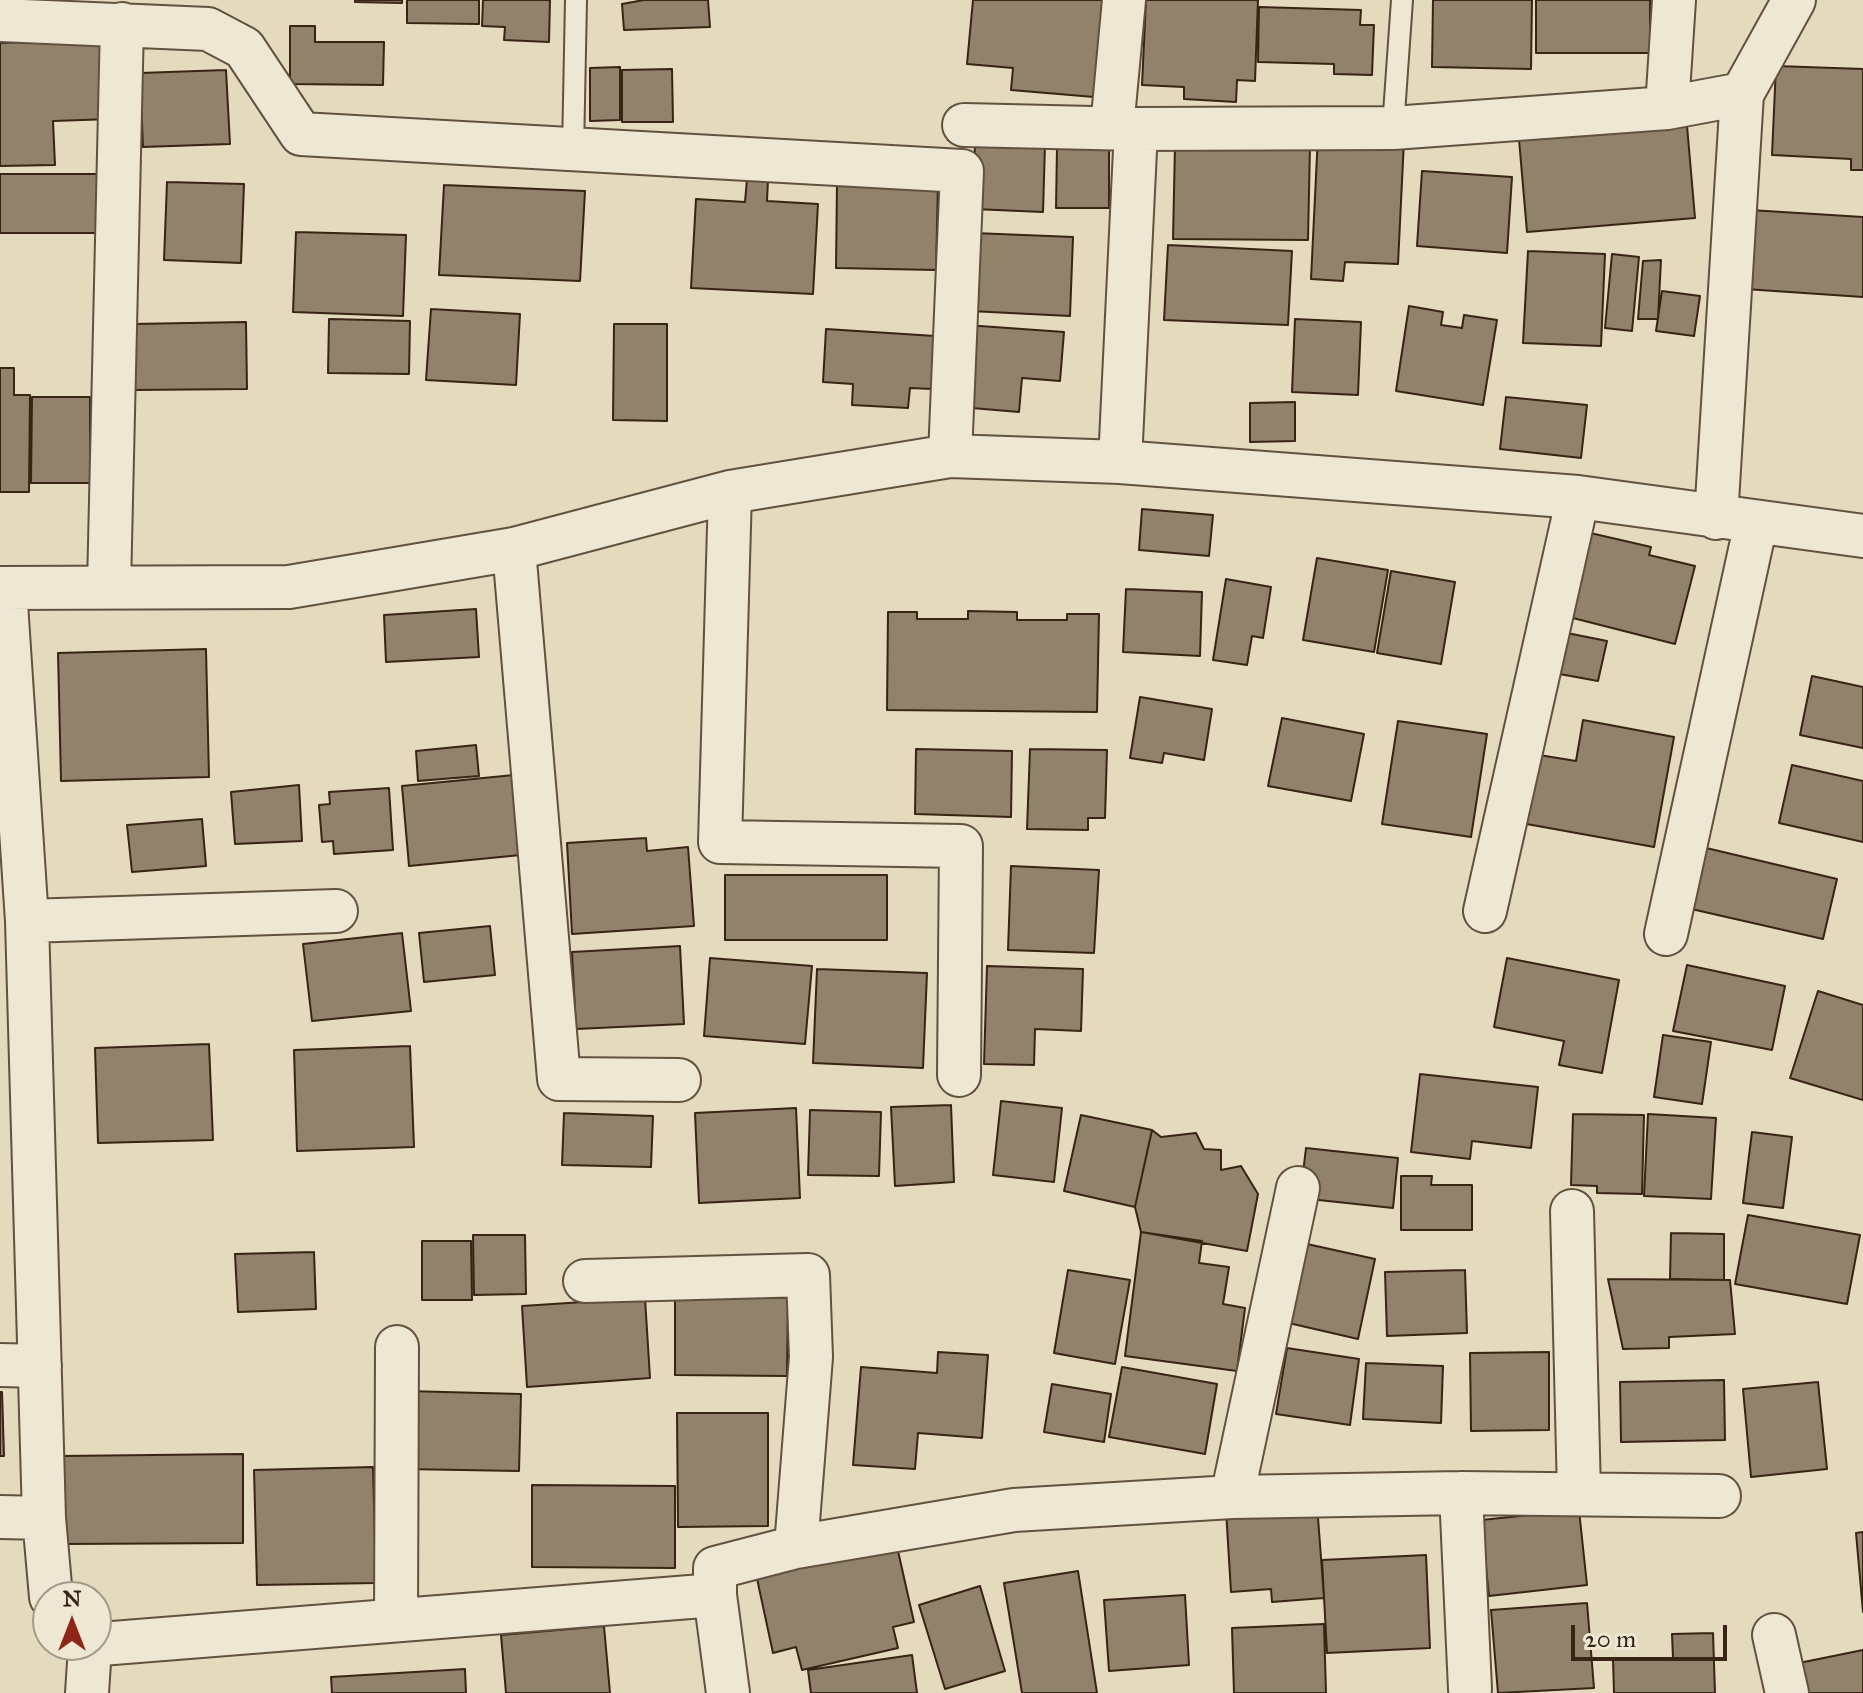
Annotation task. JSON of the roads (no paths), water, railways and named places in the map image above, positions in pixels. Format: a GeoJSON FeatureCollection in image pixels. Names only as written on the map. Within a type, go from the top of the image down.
{"type":"FeatureCollection","features":[{"type":"Feature","properties":{"kind":"street"},"geometry":{"type":"LineString","coordinates":[[1120,462],[1124,0]]}},
{"type":"Feature","properties":{"kind":"street"},"geometry":{"type":"LineString","coordinates":[[1667,108],[1674,0]]}},
{"type":"Feature","properties":{"kind":"street"},"geometry":{"type":"LineString","coordinates":[[1666,934],[1736,521],[1742,94],[1794,0]]}},
{"type":"Feature","properties":{"kind":"street"},"geometry":{"type":"LineString","coordinates":[[0,20],[208,29],[244,48],[301,134],[962,171],[950,456]]}},
{"type":"Feature","properties":{"kind":"street"},"geometry":{"type":"LineString","coordinates":[[109,587],[122,24]]}},
{"type":"Feature","properties":{"kind":"street"},"geometry":{"type":"LineString","coordinates":[[964,125],[1124,129],[1393,128],[1667,108],[1742,94]]}},
{"type":"Feature","properties":{"kind":"street"},"geometry":{"type":"LineString","coordinates":[[50,1581],[44,1518],[20,1366],[15,1123],[27,921],[12,874],[3,588],[289,587],[514,549],[730,492],[950,456],[1120,462],[1578,497],[1863,536]]}},
{"type":"Feature","properties":{"kind":"street"},"geometry":{"type":"LineString","coordinates":[[730,492],[720,842],[961,846],[959,1075]]}},
{"type":"Feature","properties":{"kind":"street"},"geometry":{"type":"LineString","coordinates":[[1485,911],[1578,497]]}},
{"type":"Feature","properties":{"kind":"street"},"geometry":{"type":"LineString","coordinates":[[514,549],[559,1079],[679,1080]]}},
{"type":"Feature","properties":{"kind":"street"},"geometry":{"type":"LineString","coordinates":[[27,921],[336,911]]}},
{"type":"Feature","properties":{"kind":"street"},"geometry":{"type":"LineString","coordinates":[[1232,1497],[1298,1188]]}},
{"type":"Feature","properties":{"kind":"street"},"geometry":{"type":"LineString","coordinates":[[1572,1211],[1579,1493]]}},
{"type":"Feature","properties":{"kind":"street"},"geometry":{"type":"LineString","coordinates":[[585,1281],[808,1275],[811,1357],[796,1547]]}},
{"type":"Feature","properties":{"kind":"street"},"geometry":{"type":"LineString","coordinates":[[396,1619],[397,1347]]}},
{"type":"Feature","properties":{"kind":"street"},"geometry":{"type":"LineString","coordinates":[[1461,1493],[1470,1689]]}},
{"type":"Feature","properties":{"kind":"street"},"geometry":{"type":"LineString","coordinates":[[728,1693],[715,1595],[715,1568],[796,1547],[1014,1510],[1232,1497],[1461,1493],[1719,1496]]}},
{"type":"Feature","properties":{"kind":"street"},"geometry":{"type":"LineString","coordinates":[[0,1517],[44,1518]]}},
{"type":"Feature","properties":{"kind":"street"},"geometry":{"type":"LineString","coordinates":[[112,1644],[715,1595]]}},
{"type":"Feature","properties":{"kind":"street"},"geometry":{"type":"LineString","coordinates":[[1774,1635],[1787,1693]]}},
{"type":"Feature","properties":{"kind":"street"},"geometry":{"type":"LineString","coordinates":[[87,1693],[88,1661]]}},
{"type":"Feature","properties":{"kind":"lane"},"geometry":{"type":"LineString","coordinates":[[573,151],[576,0]]}},
{"type":"Feature","properties":{"kind":"lane"},"geometry":{"type":"LineString","coordinates":[[1393,128],[1402,0]]}}]}
